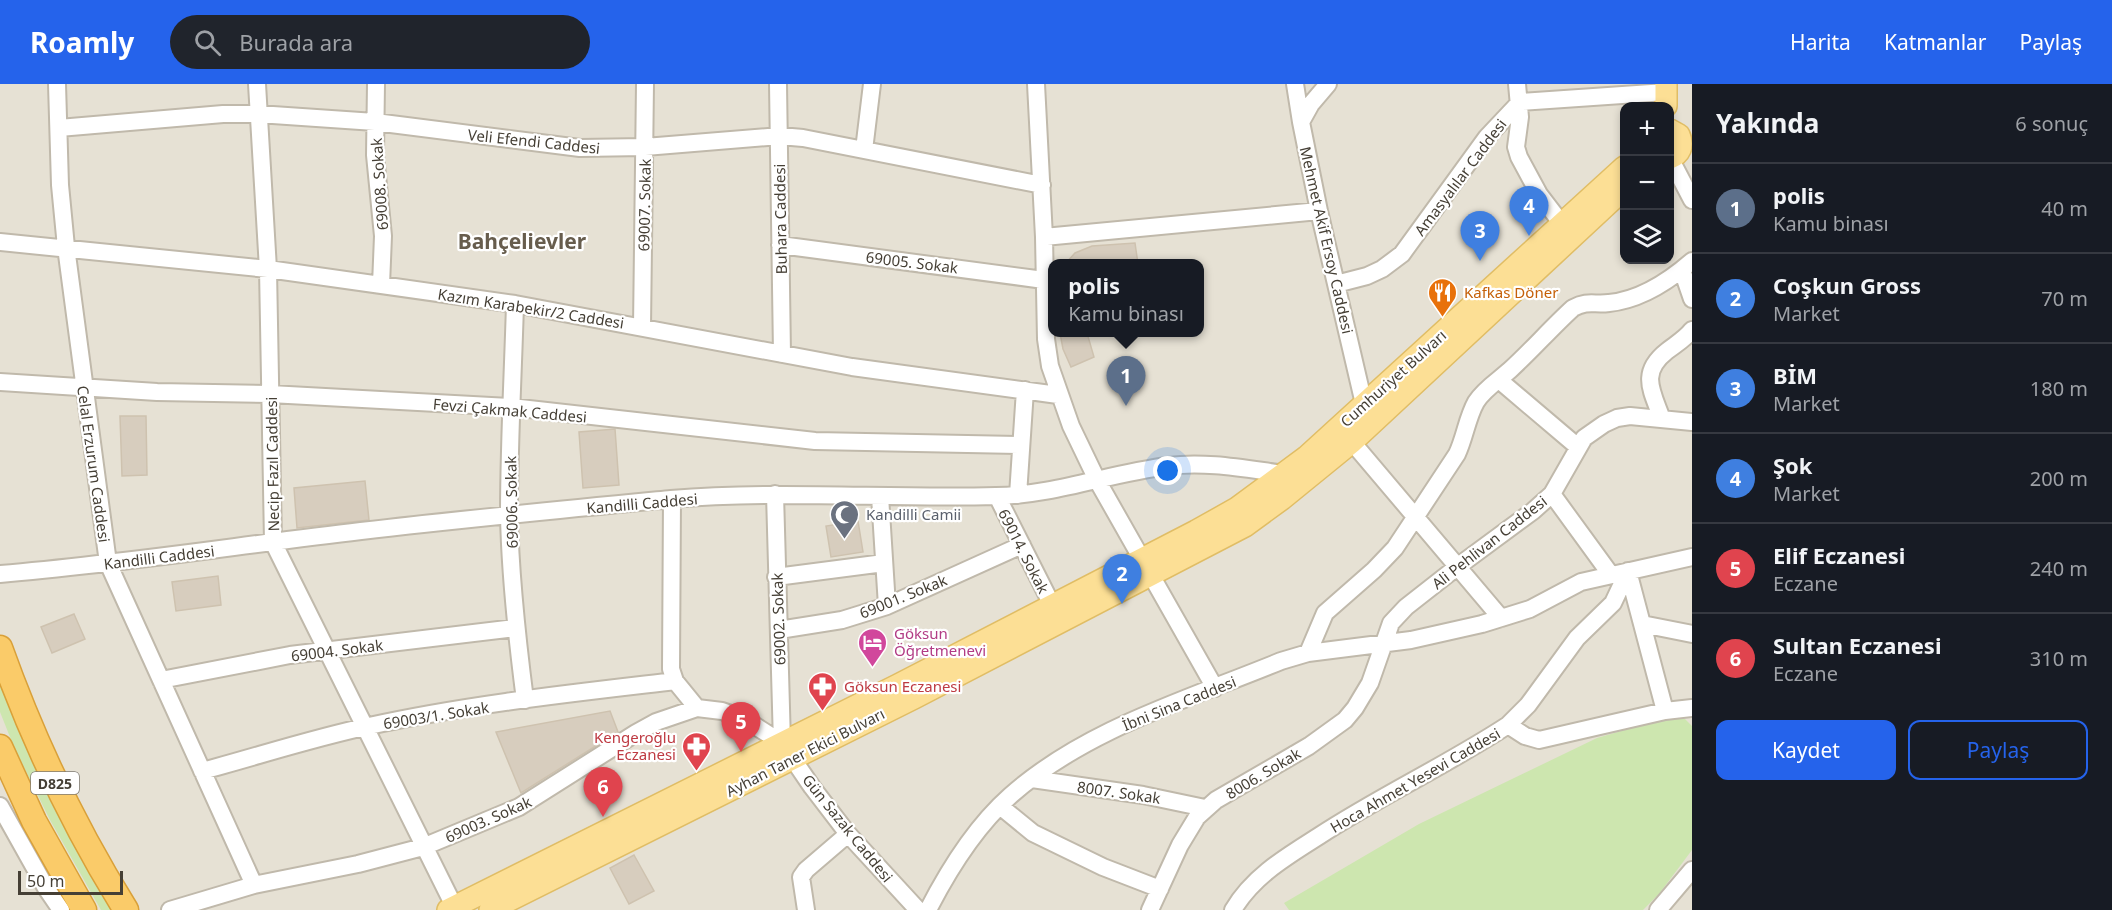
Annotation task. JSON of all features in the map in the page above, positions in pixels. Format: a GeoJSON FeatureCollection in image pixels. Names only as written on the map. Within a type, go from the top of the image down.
{"type":"FeatureCollection","features":[{"type":"Feature","properties":{"kind":"highway","name":"D825"},"geometry":{"type":"LineString","coordinates":[[0,648],[34,736],[67,808],[126,910]]}},
{"type":"Feature","properties":{"kind":"highway","name":"D825"},"geometry":{"type":"LineString","coordinates":[[0,747],[34,821],[84,910]]}},
{"type":"Feature","properties":{"kind":"main road"},"geometry":{"type":"LineString","coordinates":[[1673,156],[1681,149],[1681,134]]}},
{"type":"Feature","properties":{"kind":"main road","name":"Cumhuriyet Bulvarı"},"geometry":{"type":"LineString","coordinates":[[1146,568],[1285,474],[1620,171]]}},
{"type":"Feature","properties":{"kind":"main road","name":"Cumhuriyet Bulvarı"},"geometry":{"type":"LineString","coordinates":[[1146,568],[1245,526],[1282,499],[1352,442],[1620,193]]}},
{"type":"Feature","properties":{"kind":"main road","name":"Ayhan Taner Ekici Bulvarı"},"geometry":{"type":"LineString","coordinates":[[490,910],[787,751],[1052,605],[1146,568]]}},
{"type":"Feature","properties":{"kind":"main road","name":"Ayhan Taner Ekici Bulvarı"},"geometry":{"type":"LineString","coordinates":[[453,909],[787,751],[1146,568]]}},
{"type":"Feature","properties":{"kind":"street","name":"Celal Erzurum Caddesi"},"geometry":{"type":"LineString","coordinates":[[57,84],[60,185],[66,247],[108,563],[254,885]]}},
{"type":"Feature","properties":{"kind":"street","name":"Necip Fazıl Caddesi"},"geometry":{"type":"LineString","coordinates":[[257,84],[268,268],[273,543],[366,727],[453,909]]}},
{"type":"Feature","properties":{"kind":"street","name":"69008. Sokak"},"geometry":{"type":"LineString","coordinates":[[376,84],[375,154],[383,236],[381,285]]}},
{"type":"Feature","properties":{"kind":"street","name":"69007. Sokak"},"geometry":{"type":"LineString","coordinates":[[642,327],[645,84]]}},
{"type":"Feature","properties":{"kind":"street","name":"Buhara Caddesi"},"geometry":{"type":"LineString","coordinates":[[778,84],[782,354]]}},
{"type":"Feature","properties":{"kind":"street"},"geometry":{"type":"LineString","coordinates":[[864,150],[872,84]]}},
{"type":"Feature","properties":{"kind":"street"},"geometry":{"type":"LineString","coordinates":[[1036,84],[1042,185],[1046,339],[1058,395],[1097,480],[1215,688]]}},
{"type":"Feature","properties":{"kind":"street","name":"Mehmet Akif Ersoy Caddesi"},"geometry":{"type":"LineString","coordinates":[[1295,84],[1319,211],[1364,404]]}},
{"type":"Feature","properties":{"kind":"street"},"geometry":{"type":"LineString","coordinates":[[1301,122],[1311,104],[1328,84]]}},
{"type":"Feature","properties":{"kind":"street"},"geometry":{"type":"LineString","coordinates":[[1517,84],[1521,117],[1516,147],[1519,158],[1539,194],[1562,224]]}},
{"type":"Feature","properties":{"kind":"street"},"geometry":{"type":"LineString","coordinates":[[1520,102],[1666,94]]}},
{"type":"Feature","properties":{"kind":"street","name":"Amasyalılar Caddesi"},"geometry":{"type":"LineString","coordinates":[[1336,284],[1367,276],[1382,269],[1402,254],[1487,136],[1520,102]]}},
{"type":"Feature","properties":{"kind":"street","name":"Veli Efendi Caddesi"},"geometry":{"type":"LineString","coordinates":[[59,128],[212,115],[258,114],[375,122],[580,148],[645,147],[780,136],[803,138],[1042,185]]}},
{"type":"Feature","properties":{"kind":"street"},"geometry":{"type":"LineString","coordinates":[[1674,166],[1692,200]]}},
{"type":"Feature","properties":{"kind":"street"},"geometry":{"type":"LineString","coordinates":[[1044,237],[1319,211]]}},
{"type":"Feature","properties":{"kind":"street","name":"Kazım Karabekir/2 Caddesi"},"geometry":{"type":"LineString","coordinates":[[0,242],[268,268],[515,304],[852,367],[1058,395]]}},
{"type":"Feature","properties":{"kind":"street","name":"69005. Sokak"},"geometry":{"type":"LineString","coordinates":[[780,245],[1044,280]]}},
{"type":"Feature","properties":{"kind":"street"},"geometry":{"type":"LineString","coordinates":[[1308,653],[1325,613],[1383,562],[1416,517],[1457,454],[1477,400],[1573,308],[1583,303],[1609,303],[1636,296],[1652,289],[1687,266],[1692,299]]}},
{"type":"Feature","properties":{"kind":"street","name":"69006. Sokak"},"geometry":{"type":"LineString","coordinates":[[515,304],[509,516],[515,628],[525,700]]}},
{"type":"Feature","properties":{"kind":"street"},"geometry":{"type":"LineString","coordinates":[[1662,419],[1651,388],[1649,379],[1651,370],[1656,361],[1692,330]]}},
{"type":"Feature","properties":{"kind":"street"},"geometry":{"type":"LineString","coordinates":[[1499,380],[1578,447]]}},
{"type":"Feature","properties":{"kind":"street","name":"Fevzi Çakmak Caddesi"},"geometry":{"type":"LineString","coordinates":[[0,382],[192,394],[270,394],[511,408],[815,441],[1020,445]]}},
{"type":"Feature","properties":{"kind":"street"},"geometry":{"type":"LineString","coordinates":[[1018,495],[1025,390]]}},
{"type":"Feature","properties":{"kind":"street","name":"Ali Pehlivan Caddesi"},"geometry":{"type":"LineString","coordinates":[[1383,644],[1390,623],[1398,615],[1457,567],[1533,512],[1552,494],[1578,447],[1593,430],[1617,418],[1646,416],[1692,422]]}},
{"type":"Feature","properties":{"kind":"street"},"geometry":{"type":"LineString","coordinates":[[1352,442],[1501,618]]}},
{"type":"Feature","properties":{"kind":"street","name":"Kandilli Caddesi"},"geometry":{"type":"LineString","coordinates":[[0,574],[108,563],[360,531],[672,499],[775,494],[1018,495],[1050,492],[1130,472],[1195,464],[1285,474]]}},
{"type":"Feature","properties":{"kind":"street","name":"69002. Sokak"},"geometry":{"type":"LineString","coordinates":[[775,494],[776,577],[787,751]]}},
{"type":"Feature","properties":{"kind":"street"},"geometry":{"type":"LineString","coordinates":[[1552,494],[1611,575]]}},
{"type":"Feature","properties":{"kind":"street"},"geometry":{"type":"LineString","coordinates":[[880,496],[887,606]]}},
{"type":"Feature","properties":{"kind":"street","name":"69014. Sokak"},"geometry":{"type":"LineString","coordinates":[[997,496],[1052,605]]}},
{"type":"Feature","properties":{"kind":"street"},"geometry":{"type":"LineString","coordinates":[[672,499],[671,669],[675,681],[698,708]]}},
{"type":"Feature","properties":{"kind":"street","name":"69001. Sokak"},"geometry":{"type":"LineString","coordinates":[[779,630],[842,620],[887,606],[1022,544]]}},
{"type":"Feature","properties":{"kind":"street","name":"İbni Sina Caddesi"},"geometry":{"type":"LineString","coordinates":[[928,910],[945,876],[1000,806],[1032,779],[1079,746],[1138,719],[1281,661],[1308,653],[1383,644],[1457,631],[1530,609],[1581,582],[1692,557]]}},
{"type":"Feature","properties":{"kind":"street"},"geometry":{"type":"LineString","coordinates":[[776,577],[884,563]]}},
{"type":"Feature","properties":{"kind":"street"},"geometry":{"type":"LineString","coordinates":[[1628,571],[1665,711]]}},
{"type":"Feature","properties":{"kind":"street","name":"Hoca Ahmet Yesevi Caddesi"},"geometry":{"type":"LineString","coordinates":[[1233,910],[1247,890],[1272,867],[1362,809],[1508,725],[1528,705],[1577,638],[1613,603],[1628,571]]}},
{"type":"Feature","properties":{"kind":"street"},"geometry":{"type":"LineString","coordinates":[[1642,624],[1692,634]]}},
{"type":"Feature","properties":{"kind":"street","name":"69004. Sokak"},"geometry":{"type":"LineString","coordinates":[[161,680],[290,655],[515,628]]}},
{"type":"Feature","properties":{"kind":"street","name":"8006. Sokak"},"geometry":{"type":"LineString","coordinates":[[1150,910],[1188,831],[1205,808],[1310,746],[1345,720],[1370,683],[1383,644]]}},
{"type":"Feature","properties":{"kind":"street","name":"69003/1. Sokak"},"geometry":{"type":"LineString","coordinates":[[202,771],[366,727],[525,700],[675,681]]}},
{"type":"Feature","properties":{"kind":"street","name":"69003. Sokak"},"geometry":{"type":"LineString","coordinates":[[170,910],[254,885],[358,864],[423,847],[519,807],[636,733],[656,722],[698,708],[722,711],[745,719],[787,751]]}},
{"type":"Feature","properties":{"kind":"street"},"geometry":{"type":"LineString","coordinates":[[1508,725],[1525,736],[1539,740],[1665,711],[1692,708]]}},
{"type":"Feature","properties":{"kind":"street","name":"Gün Sazak Caddesi"},"geometry":{"type":"LineString","coordinates":[[787,751],[848,834],[918,910]]}},
{"type":"Feature","properties":{"kind":"street","name":"8007. Sokak"},"geometry":{"type":"LineString","coordinates":[[1032,779],[1143,795],[1205,808]]}},
{"type":"Feature","properties":{"kind":"street"},"geometry":{"type":"LineString","coordinates":[[0,806],[46,888],[61,910]]}},
{"type":"Feature","properties":{"kind":"street"},"geometry":{"type":"LineString","coordinates":[[1000,806],[1033,833],[1103,867],[1160,889]]}},
{"type":"Feature","properties":{"kind":"street"},"geometry":{"type":"LineString","coordinates":[[806,910],[801,877],[848,834]]}},
{"type":"Feature","properties":{"kind":"street"},"geometry":{"type":"LineString","coordinates":[[1658,910],[1692,870]]}},
{"type":"Feature","properties":{"kind":"shaded area"},"geometry":{"type":"Polygon","coordinates":[[[0,84],[1692,84],[1692,910],[0,910],[0,84]]]}},
{"type":"Feature","properties":{"kind":"green space"},"geometry":{"type":"Polygon","coordinates":[[[0,675],[114,910],[101,910],[50,820],[14,747],[0,712],[0,675]]]}},
{"type":"Feature","properties":{"kind":"green space"},"geometry":{"type":"Polygon","coordinates":[[[1670,717],[1685,719],[1692,726],[1692,850],[1659,894],[1643,910],[1289,910],[1284,903],[1419,824],[1597,738],[1670,717]]]}},
{"type":"Feature","properties":{"kind":"building"},"geometry":{"type":"Polygon","coordinates":[[[1135,243],[1137,259],[1070,259],[1075,253],[1092,246],[1135,243]]]}},
{"type":"Feature","properties":{"kind":"building"},"geometry":{"type":"Polygon","coordinates":[[[1061,337],[1088,337],[1094,357],[1071,367],[1061,337]]]}},
{"type":"Feature","properties":{"kind":"building"},"geometry":{"type":"Polygon","coordinates":[[[120,416],[146,416],[147,475],[122,476],[120,416]]]}},
{"type":"Feature","properties":{"kind":"building"},"geometry":{"type":"Polygon","coordinates":[[[615,429],[619,485],[583,488],[579,432],[615,429]]]}},
{"type":"Feature","properties":{"kind":"building"},"geometry":{"type":"Polygon","coordinates":[[[365,481],[369,520],[297,528],[294,488],[365,481]]]}},
{"type":"Feature","properties":{"kind":"building","name":"Kandilli Camii"},"geometry":{"type":"Polygon","coordinates":[[[858,521],[863,552],[831,557],[826,526],[858,521]]]}},
{"type":"Feature","properties":{"kind":"building"},"geometry":{"type":"Polygon","coordinates":[[[218,576],[221,605],[176,611],[172,582],[218,576]]]}},
{"type":"Feature","properties":{"kind":"building"},"geometry":{"type":"Polygon","coordinates":[[[74,614],[85,639],[52,653],[41,627],[74,614]]]}},
{"type":"Feature","properties":{"kind":"building"},"geometry":{"type":"Polygon","coordinates":[[[610,711],[618,732],[521,793],[496,732],[610,711]]]}},
{"type":"Feature","properties":{"kind":"building"},"geometry":{"type":"Polygon","coordinates":[[[634,855],[654,891],[629,904],[610,868],[634,855]]]}},
{"type":"Feature","properties":{"kind":"place","name":"Şok"},"geometry":{"type":"Point","coordinates":[1529,236]}},
{"type":"Feature","properties":{"kind":"place","name":"BİM"},"geometry":{"type":"Point","coordinates":[1480,261]}},
{"type":"Feature","properties":{"kind":"place","name":"Kafkas Döner"},"geometry":{"type":"Point","coordinates":[1443,318]}},
{"type":"Feature","properties":{"kind":"place","name":"polis"},"geometry":{"type":"Point","coordinates":[1126,406]}},
{"type":"Feature","properties":{"kind":"place","name":"Kandilli Camii"},"geometry":{"type":"Point","coordinates":[845,540]}},
{"type":"Feature","properties":{"kind":"place","name":"Coşkun Gross"},"geometry":{"type":"Point","coordinates":[1122,604]}},
{"type":"Feature","properties":{"kind":"place","name":"Göksun Öğretmenevi"},"geometry":{"type":"Point","coordinates":[873,668]}},
{"type":"Feature","properties":{"kind":"place","name":"Göksun Eczanesi"},"geometry":{"type":"Point","coordinates":[823,712]}},
{"type":"Feature","properties":{"kind":"place","name":"Elif Eczanesi"},"geometry":{"type":"Point","coordinates":[741,752]}},
{"type":"Feature","properties":{"kind":"place","name":"Kengeroğlu Eczanesi"},"geometry":{"type":"Point","coordinates":[697,772]}},
{"type":"Feature","properties":{"kind":"place","name":"Sultan Eczanesi"},"geometry":{"type":"Point","coordinates":[603,817]}},
{"type":"Feature","properties":{"kind":"district","name":"Bahçelievler"},"geometry":{"type":"Point","coordinates":[522,241]}}]}
